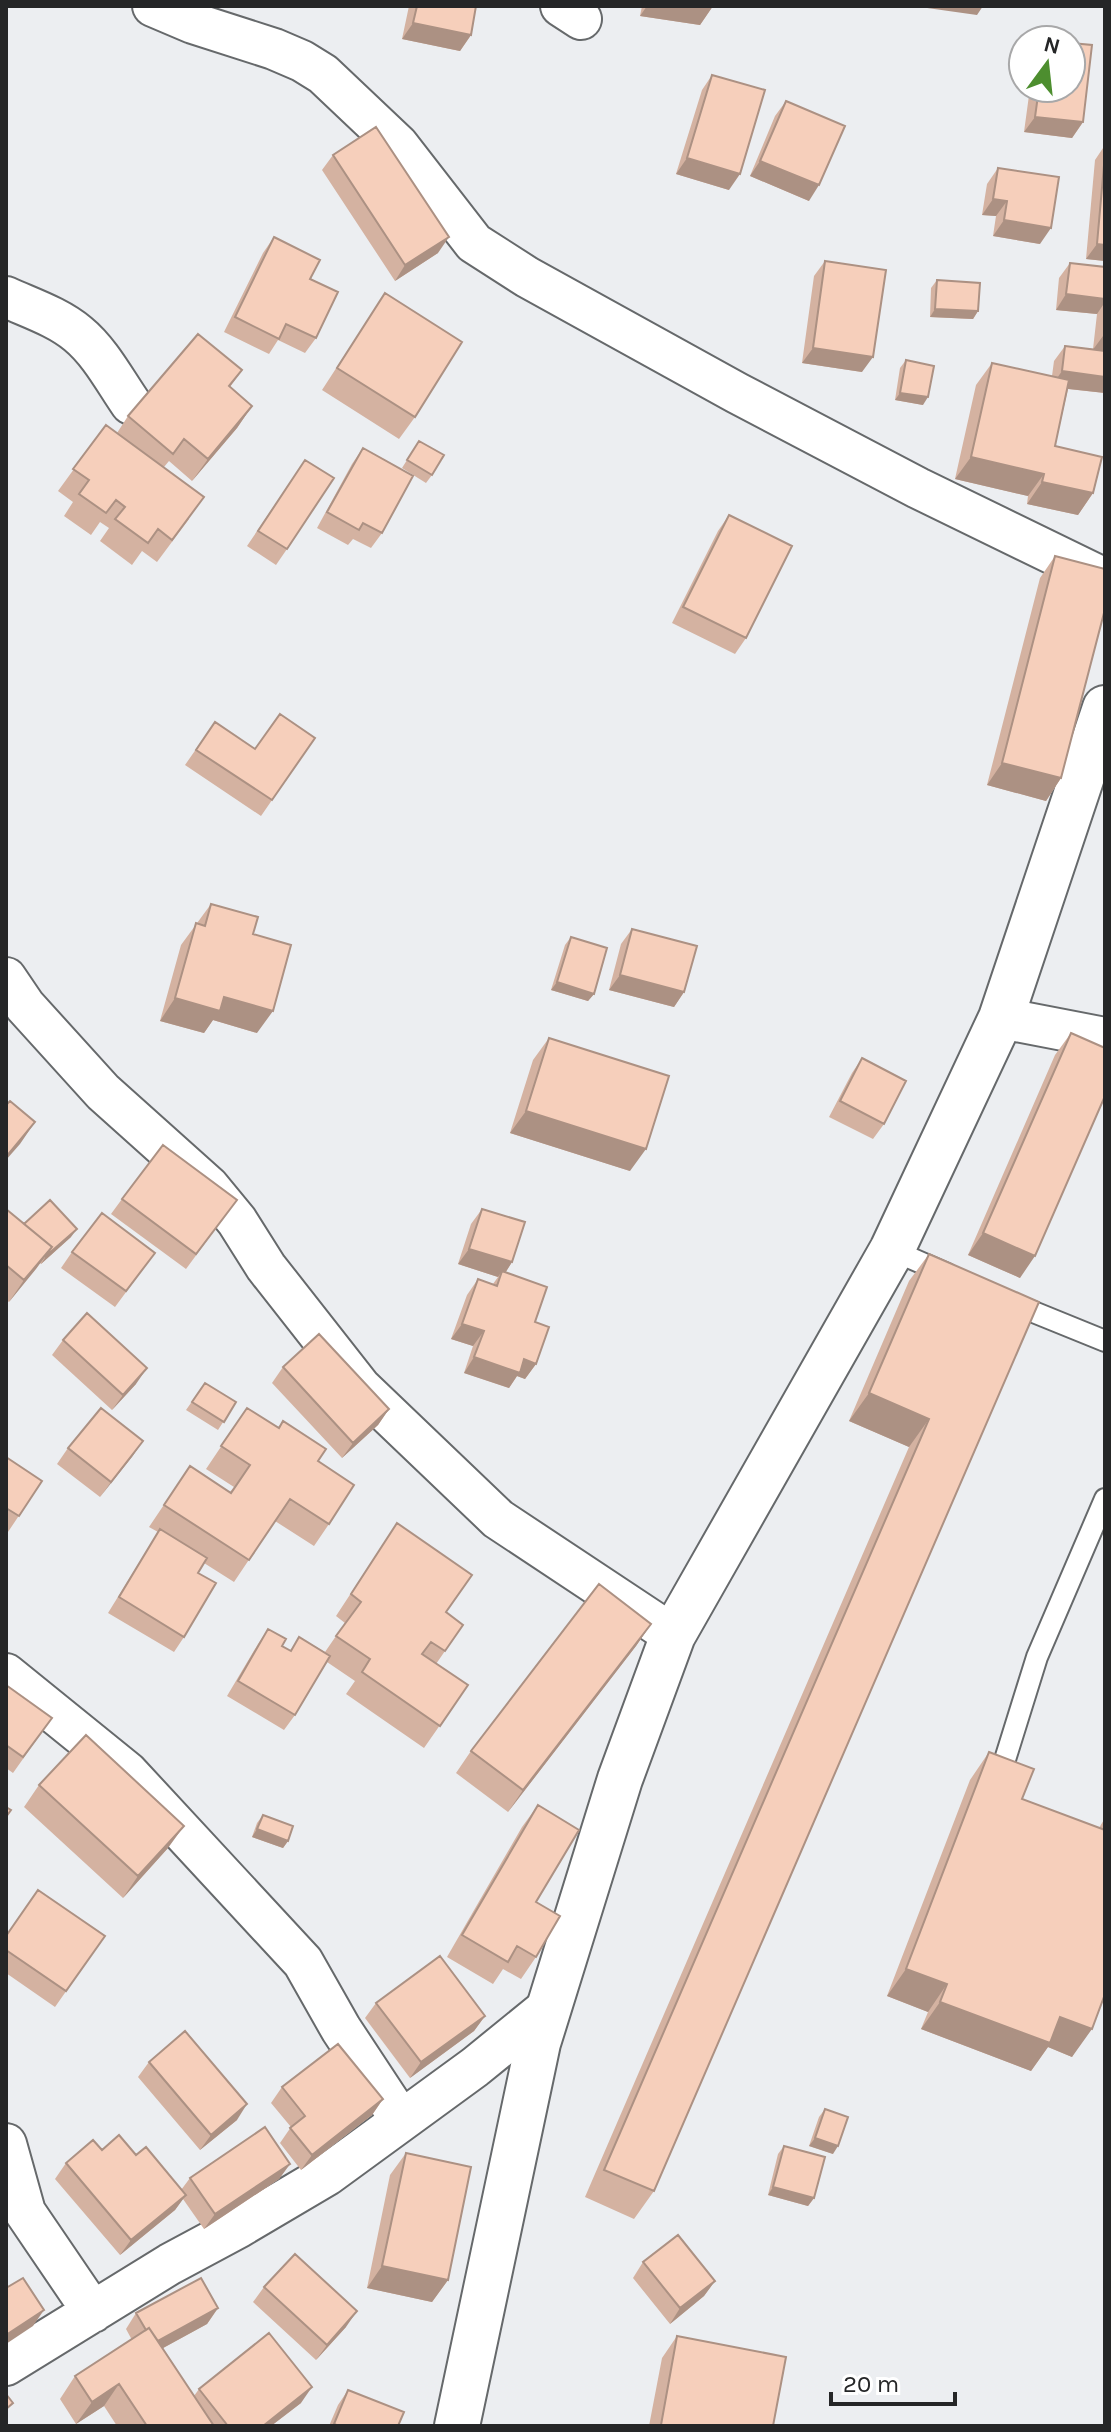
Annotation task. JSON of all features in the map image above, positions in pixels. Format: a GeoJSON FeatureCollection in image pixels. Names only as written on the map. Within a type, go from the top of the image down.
{"type":"FeatureCollection","features":[{"type":"Feature","properties":{"kind":"street"},"geometry":{"type":"LineString","coordinates":[[153,6],[193,23],[274,49],[323,74],[398,145],[474,243],[517,271],[737,393],[918,488],[1105,579]]}},
{"type":"Feature","properties":{"kind":"street"},"geometry":{"type":"LineString","coordinates":[[6,297],[60,322],[78,334],[94,350],[131,404]]}},
{"type":"Feature","properties":{"kind":"street"},"geometry":{"type":"LineString","coordinates":[[457,2426],[538,2043],[620,1779],[673,1635],[892,1250],[1001,1018],[1105,708]]}},
{"type":"Feature","properties":{"kind":"street"},"geometry":{"type":"LineString","coordinates":[[6,978],[25,1006],[103,1092],[209,1187],[237,1221],[266,1267],[361,1388],[498,1519],[673,1635]]}},
{"type":"Feature","properties":{"kind":"street"},"geometry":{"type":"LineString","coordinates":[[1001,1018],[1105,1038]]}},
{"type":"Feature","properties":{"kind":"street"},"geometry":{"type":"LineString","coordinates":[[6,1674],[127,1772],[303,1962],[341,2029],[401,2120]]}},
{"type":"Feature","properties":{"kind":"street"},"geometry":{"type":"LineString","coordinates":[[6,2365],[170,2264],[327,2175],[475,2067],[550,2006]]}},
{"type":"Feature","properties":{"kind":"street"},"geometry":{"type":"LineString","coordinates":[[6,2144],[25,2212],[93,2312]]}},
{"type":"Feature","properties":{"kind":"lane"},"geometry":{"type":"LineString","coordinates":[[892,1250],[961,1281]]}},
{"type":"Feature","properties":{"kind":"lane"},"geometry":{"type":"LineString","coordinates":[[988,1293],[1105,1341]]}},
{"type":"Feature","properties":{"kind":"lane"},"geometry":{"type":"LineString","coordinates":[[1003,1766],[1037,1657],[1105,1499]]}},
{"type":"Feature","properties":{"kind":"building"},"geometry":{"type":"Polygon","coordinates":[[[417,6],[476,6],[471,35],[413,23],[417,6]]]}},
{"type":"Feature","properties":{"kind":"building"},"geometry":{"type":"Polygon","coordinates":[[[1087,45],[1092,45],[1087,88],[1087,45]]]}},
{"type":"Feature","properties":{"kind":"building"},"geometry":{"type":"Polygon","coordinates":[[[712,75],[765,90],[740,174],[687,158],[712,75]]]}},
{"type":"Feature","properties":{"kind":"building"},"geometry":{"type":"Polygon","coordinates":[[[786,101],[845,126],[819,185],[760,161],[786,101]]]}},
{"type":"Feature","properties":{"kind":"building"},"geometry":{"type":"Polygon","coordinates":[[[1037,104],[1085,104],[1083,122],[1035,117],[1037,104]]]}},
{"type":"Feature","properties":{"kind":"building"},"geometry":{"type":"Polygon","coordinates":[[[376,127],[449,237],[405,265],[333,155],[376,127]]]}},
{"type":"Feature","properties":{"kind":"building"},"geometry":{"type":"Polygon","coordinates":[[[1105,154],[1105,245],[1097,244],[1105,154]]]}},
{"type":"Feature","properties":{"kind":"building"},"geometry":{"type":"Polygon","coordinates":[[[998,168],[1059,177],[1051,228],[1004,220],[1007,201],[993,199],[998,168]]]}},
{"type":"Feature","properties":{"kind":"building"},"geometry":{"type":"Polygon","coordinates":[[[274,237],[320,260],[310,279],[338,292],[316,338],[286,324],[279,339],[235,317],[274,237]]]}},
{"type":"Feature","properties":{"kind":"building"},"geometry":{"type":"Polygon","coordinates":[[[825,261],[886,270],[873,357],[813,348],[825,261]]]}},
{"type":"Feature","properties":{"kind":"building"},"geometry":{"type":"Polygon","coordinates":[[[1070,263],[1105,267],[1105,299],[1066,294],[1070,263]]]}},
{"type":"Feature","properties":{"kind":"building"},"geometry":{"type":"Polygon","coordinates":[[[937,280],[980,283],[978,311],[935,309],[937,280]]]}},
{"type":"Feature","properties":{"kind":"building"},"geometry":{"type":"Polygon","coordinates":[[[385,293],[462,342],[415,417],[337,368],[385,293]]]}},
{"type":"Feature","properties":{"kind":"building"},"geometry":{"type":"Polygon","coordinates":[[[198,334],[242,370],[229,386],[252,406],[208,459],[184,439],[173,454],[128,416],[198,334]]]}},
{"type":"Feature","properties":{"kind":"building"},"geometry":{"type":"Polygon","coordinates":[[[1065,346],[1105,351],[1105,377],[1062,371],[1065,346]]]}},
{"type":"Feature","properties":{"kind":"building"},"geometry":{"type":"Polygon","coordinates":[[[906,360],[934,366],[928,397],[900,393],[906,360]]]}},
{"type":"Feature","properties":{"kind":"building"},"geometry":{"type":"Polygon","coordinates":[[[992,363],[1069,380],[1055,446],[1102,457],[1093,493],[1042,482],[1044,474],[971,457],[992,363]]]}},
{"type":"Feature","properties":{"kind":"building"},"geometry":{"type":"Polygon","coordinates":[[[106,425],[204,497],[172,540],[158,529],[148,543],[115,519],[125,507],[116,500],[106,513],[79,494],[89,480],[73,469],[106,425]]]}},
{"type":"Feature","properties":{"kind":"building"},"geometry":{"type":"Polygon","coordinates":[[[419,441],[444,455],[432,475],[407,460],[419,441]]]}},
{"type":"Feature","properties":{"kind":"building"},"geometry":{"type":"Polygon","coordinates":[[[363,448],[413,476],[382,533],[363,523],[359,530],[327,512],[363,448]]]}},
{"type":"Feature","properties":{"kind":"building"},"geometry":{"type":"Polygon","coordinates":[[[305,460],[334,478],[287,549],[258,531],[305,460]]]}},
{"type":"Feature","properties":{"kind":"building"},"geometry":{"type":"Polygon","coordinates":[[[729,515],[792,546],[746,638],[683,607],[729,515]]]}},
{"type":"Feature","properties":{"kind":"building"},"geometry":{"type":"Polygon","coordinates":[[[1055,556],[1105,569],[1105,609],[1061,778],[1002,763],[1055,556]]]}},
{"type":"Feature","properties":{"kind":"building"},"geometry":{"type":"Polygon","coordinates":[[[280,714],[315,738],[272,800],[196,750],[215,722],[255,749],[280,714]]]}},
{"type":"Feature","properties":{"kind":"building"},"geometry":{"type":"Polygon","coordinates":[[[211,904],[258,917],[253,934],[291,945],[273,1011],[224,997],[220,1011],[175,998],[196,923],[205,926],[211,904]]]}},
{"type":"Feature","properties":{"kind":"building"},"geometry":{"type":"Polygon","coordinates":[[[632,929],[697,946],[684,992],[620,975],[632,929]]]}},
{"type":"Feature","properties":{"kind":"building"},"geometry":{"type":"Polygon","coordinates":[[[571,937],[607,948],[594,994],[557,982],[571,937]]]}},
{"type":"Feature","properties":{"kind":"building"},"geometry":{"type":"Polygon","coordinates":[[[1071,1033],[1105,1048],[1105,1096],[1035,1256],[983,1233],[1071,1033]]]}},
{"type":"Feature","properties":{"kind":"building"},"geometry":{"type":"Polygon","coordinates":[[[549,1038],[669,1076],[646,1149],[526,1111],[549,1038]]]}},
{"type":"Feature","properties":{"kind":"building"},"geometry":{"type":"Polygon","coordinates":[[[862,1058],[906,1081],[884,1124],[840,1101],[862,1058]]]}},
{"type":"Feature","properties":{"kind":"building"},"geometry":{"type":"Polygon","coordinates":[[[10,1101],[35,1122],[6,1157],[6,1105],[10,1101]]]}},
{"type":"Feature","properties":{"kind":"building"},"geometry":{"type":"Polygon","coordinates":[[[163,1145],[237,1200],[196,1254],[122,1199],[163,1145]]]}},
{"type":"Feature","properties":{"kind":"building"},"geometry":{"type":"Polygon","coordinates":[[[50,1200],[77,1229],[46,1256],[52,1247],[24,1224],[50,1200]]]}},
{"type":"Feature","properties":{"kind":"building"},"geometry":{"type":"Polygon","coordinates":[[[6,1209],[52,1247],[24,1280],[6,1265],[6,1209]]]}},
{"type":"Feature","properties":{"kind":"building"},"geometry":{"type":"Polygon","coordinates":[[[482,1209],[525,1222],[512,1262],[469,1249],[482,1209]]]}},
{"type":"Feature","properties":{"kind":"building"},"geometry":{"type":"Polygon","coordinates":[[[102,1213],[155,1253],[126,1291],[72,1252],[102,1213]]]}},
{"type":"Feature","properties":{"kind":"building"},"geometry":{"type":"Polygon","coordinates":[[[929,1254],[1039,1302],[654,2191],[604,2170],[929,1419],[869,1393],[929,1254]]]}},
{"type":"Feature","properties":{"kind":"building"},"geometry":{"type":"Polygon","coordinates":[[[502,1271],[547,1287],[535,1322],[549,1327],[536,1364],[524,1359],[520,1373],[474,1357],[484,1331],[462,1324],[478,1279],[497,1286],[502,1271]]]}},
{"type":"Feature","properties":{"kind":"building"},"geometry":{"type":"Polygon","coordinates":[[[87,1313],[147,1368],[123,1395],[63,1340],[87,1313]]]}},
{"type":"Feature","properties":{"kind":"building"},"geometry":{"type":"Polygon","coordinates":[[[319,1334],[389,1409],[353,1443],[283,1367],[319,1334]]]}},
{"type":"Feature","properties":{"kind":"building"},"geometry":{"type":"Polygon","coordinates":[[[205,1383],[236,1402],[224,1422],[192,1402],[205,1383]]]}},
{"type":"Feature","properties":{"kind":"building"},"geometry":{"type":"Polygon","coordinates":[[[101,1408],[143,1441],[111,1482],[68,1448],[101,1408]]]}},
{"type":"Feature","properties":{"kind":"building"},"geometry":{"type":"Polygon","coordinates":[[[247,1408],[279,1428],[283,1421],[326,1449],[318,1461],[354,1485],[329,1524],[290,1499],[249,1560],[164,1505],[190,1466],[231,1493],[250,1465],[221,1446],[247,1408]]]}},
{"type":"Feature","properties":{"kind":"building"},"geometry":{"type":"Polygon","coordinates":[[[6,1457],[42,1481],[19,1516],[6,1508],[6,1457]]]}},
{"type":"Feature","properties":{"kind":"building"},"geometry":{"type":"Polygon","coordinates":[[[397,1523],[472,1575],[446,1612],[463,1625],[445,1651],[431,1642],[422,1654],[468,1685],[440,1726],[362,1672],[370,1659],[336,1636],[361,1602],[351,1594],[397,1523]]]}},
{"type":"Feature","properties":{"kind":"building"},"geometry":{"type":"Polygon","coordinates":[[[160,1529],[207,1558],[198,1573],[216,1583],[184,1637],[119,1597],[160,1529]]]}},
{"type":"Feature","properties":{"kind":"building"},"geometry":{"type":"Polygon","coordinates":[[[599,1584],[651,1624],[523,1790],[471,1751],[599,1584]]]}},
{"type":"Feature","properties":{"kind":"building"},"geometry":{"type":"Polygon","coordinates":[[[268,1629],[286,1639],[282,1646],[291,1651],[299,1637],[330,1656],[295,1715],[238,1681],[268,1629]]]}},
{"type":"Feature","properties":{"kind":"building"},"geometry":{"type":"Polygon","coordinates":[[[6,1685],[52,1718],[23,1757],[6,1745],[6,1685]]]}},
{"type":"Feature","properties":{"kind":"building"},"geometry":{"type":"Polygon","coordinates":[[[86,1735],[184,1826],[138,1876],[39,1785],[86,1735]]]}},
{"type":"Feature","properties":{"kind":"building"},"geometry":{"type":"Polygon","coordinates":[[[989,1752],[1034,1769],[1022,1799],[1105,1830],[1105,1994],[1092,2029],[1060,2017],[1050,2043],[940,2002],[947,1984],[906,1969],[989,1752]]]}},
{"type":"Feature","properties":{"kind":"building"},"geometry":{"type":"Polygon","coordinates":[[[538,1805],[579,1830],[536,1902],[560,1916],[536,1957],[517,1946],[508,1962],[462,1935],[538,1805]]]}},
{"type":"Feature","properties":{"kind":"building"},"geometry":{"type":"Polygon","coordinates":[[[263,1815],[293,1826],[288,1841],[257,1829],[263,1815]]]}},
{"type":"Feature","properties":{"kind":"building"},"geometry":{"type":"Polygon","coordinates":[[[38,1890],[105,1936],[66,1991],[6,1950],[6,1936],[38,1890]]]}},
{"type":"Feature","properties":{"kind":"building"},"geometry":{"type":"Polygon","coordinates":[[[440,1956],[485,2016],[421,2062],[376,2003],[440,1956]]]}},
{"type":"Feature","properties":{"kind":"building"},"geometry":{"type":"Polygon","coordinates":[[[185,2031],[247,2104],[211,2135],[149,2062],[185,2031]]]}},
{"type":"Feature","properties":{"kind":"building"},"geometry":{"type":"Polygon","coordinates":[[[338,2044],[383,2099],[312,2155],[290,2128],[305,2116],[282,2087],[338,2044]]]}},
{"type":"Feature","properties":{"kind":"building"},"geometry":{"type":"Polygon","coordinates":[[[825,2109],[848,2117],[838,2146],[815,2138],[825,2109]]]}},
{"type":"Feature","properties":{"kind":"building"},"geometry":{"type":"Polygon","coordinates":[[[265,2127],[290,2164],[215,2214],[190,2178],[265,2127]]]}},
{"type":"Feature","properties":{"kind":"building"},"geometry":{"type":"Polygon","coordinates":[[[119,2135],[136,2155],[146,2147],[186,2195],[131,2240],[66,2163],[93,2140],[102,2150],[119,2135]]]}},
{"type":"Feature","properties":{"kind":"building"},"geometry":{"type":"Polygon","coordinates":[[[784,2146],[825,2157],[814,2198],[773,2187],[784,2146]]]}},
{"type":"Feature","properties":{"kind":"building"},"geometry":{"type":"Polygon","coordinates":[[[406,2153],[471,2167],[448,2280],[382,2266],[406,2153]]]}},
{"type":"Feature","properties":{"kind":"building"},"geometry":{"type":"Polygon","coordinates":[[[678,2235],[715,2281],[680,2308],[643,2262],[678,2235]]]}},
{"type":"Feature","properties":{"kind":"building"},"geometry":{"type":"Polygon","coordinates":[[[295,2254],[357,2311],[327,2345],[264,2287],[295,2254]]]}},
{"type":"Feature","properties":{"kind":"building"},"geometry":{"type":"Polygon","coordinates":[[[23,2278],[44,2310],[6,2335],[6,2288],[23,2278]]]}},
{"type":"Feature","properties":{"kind":"building"},"geometry":{"type":"Polygon","coordinates":[[[201,2278],[218,2308],[158,2341],[149,2328],[146,2330],[136,2313],[201,2278]]]}},
{"type":"Feature","properties":{"kind":"building"},"geometry":{"type":"Polygon","coordinates":[[[149,2328],[214,2426],[147,2426],[119,2384],[92,2402],[75,2376],[149,2328]]]}},
{"type":"Feature","properties":{"kind":"building"},"geometry":{"type":"Polygon","coordinates":[[[269,2333],[312,2387],[263,2426],[228,2426],[199,2389],[269,2333]]]}},
{"type":"Feature","properties":{"kind":"building"},"geometry":{"type":"Polygon","coordinates":[[[677,2336],[786,2357],[773,2426],[661,2425],[677,2336]]]}},
{"type":"Feature","properties":{"kind":"building"},"geometry":{"type":"Polygon","coordinates":[[[348,2390],[404,2412],[398,2426],[334,2424],[348,2390]]]}},
{"type":"Feature","properties":{"kind":"building"},"geometry":{"type":"Polygon","coordinates":[[[6,2394],[13,2403],[6,2409],[6,2394]]]}}]}
